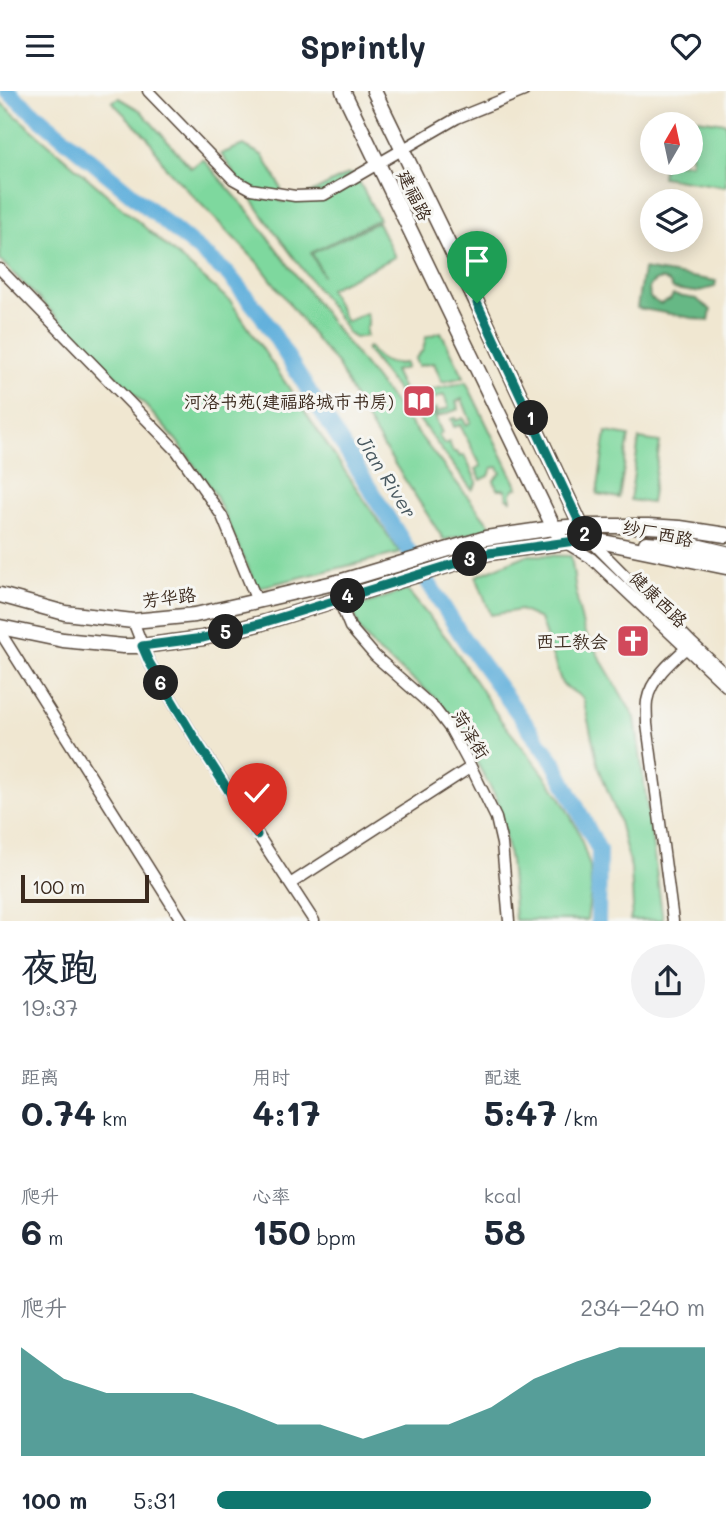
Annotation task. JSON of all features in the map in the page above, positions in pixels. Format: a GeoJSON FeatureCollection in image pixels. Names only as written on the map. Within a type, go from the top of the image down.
{"type":"FeatureCollection","features":[{"type":"Feature","properties":{"kind":"highway"},"geometry":{"type":"LineString","coordinates":[[688,545],[726,552]]}},
{"type":"Feature","properties":{"kind":"main road","name":"建福路"},"geometry":{"type":"LineString","coordinates":[[343,91],[554,528],[564,541]]}},
{"type":"Feature","properties":{"kind":"main road","name":"建福路"},"geometry":{"type":"LineString","coordinates":[[374,91],[589,539]]}},
{"type":"Feature","properties":{"kind":"main road","name":"纱厂西路"},"geometry":{"type":"LineString","coordinates":[[342,581],[554,528],[648,526],[726,535]]}},
{"type":"Feature","properties":{"kind":"main road","name":"纱厂西路"},"geometry":{"type":"LineString","coordinates":[[342,597],[488,545],[589,539],[726,566]]}},
{"type":"Feature","properties":{"kind":"main road"},"geometry":{"type":"LineString","coordinates":[[589,539],[688,545]]}},
{"type":"Feature","properties":{"kind":"main road","name":"芳华路"},"geometry":{"type":"LineString","coordinates":[[0,595],[65,613],[133,621],[195,615],[342,581]]}},
{"type":"Feature","properties":{"kind":"main road"},"geometry":{"type":"LineString","coordinates":[[0,629],[63,640],[142,646],[203,638],[262,623],[342,597]]}},
{"type":"Feature","properties":{"kind":"street"},"geometry":{"type":"LineString","coordinates":[[148,91],[233,179],[251,189],[295,196],[324,195],[457,118],[524,91]]}},
{"type":"Feature","properties":{"kind":"street"},"geometry":{"type":"LineString","coordinates":[[0,269],[177,451],[222,516],[257,601]]}},
{"type":"Feature","properties":{"kind":"street","name":"健康西路"},"geometry":{"type":"LineString","coordinates":[[589,539],[726,686]]}},
{"type":"Feature","properties":{"kind":"street","name":"健康西路"},"geometry":{"type":"LineString","coordinates":[[564,541],[591,558],[689,646],[726,675]]}},
{"type":"Feature","properties":{"kind":"street","name":"菏泽街"},"geometry":{"type":"LineString","coordinates":[[342,597],[350,627],[375,656],[435,709],[451,730],[471,767],[496,818],[502,844],[509,921]]}},
{"type":"Feature","properties":{"kind":"street"},"geometry":{"type":"LineString","coordinates":[[133,621],[149,662],[194,737],[314,921]]}},
{"type":"Feature","properties":{"kind":"street"},"geometry":{"type":"LineString","coordinates":[[0,629],[182,921]]}},
{"type":"Feature","properties":{"kind":"street"},"geometry":{"type":"LineString","coordinates":[[673,921],[647,724],[647,701],[653,684],[689,646]]}},
{"type":"Feature","properties":{"kind":"street"},"geometry":{"type":"LineString","coordinates":[[290,884],[471,767]]}},
{"type":"Feature","properties":{"kind":"green space"},"geometry":{"type":"Polygon","coordinates":[[[119,98],[141,111],[191,168],[203,159],[249,212],[337,330],[492,528],[444,540],[383,446],[338,365],[260,265],[166,168],[148,138],[112,102],[119,98]]]}},
{"type":"Feature","properties":{"kind":"green space"},"geometry":{"type":"Polygon","coordinates":[[[0,102],[231,302],[400,553],[257,588],[215,494],[176,440],[143,403],[0,260],[0,102]]]}},
{"type":"Feature","properties":{"kind":"green space"},"geometry":{"type":"Polygon","coordinates":[[[704,120],[726,123],[726,187],[662,177],[704,175],[704,120]]]}},
{"type":"Feature","properties":{"kind":"green space"},"geometry":{"type":"Polygon","coordinates":[[[243,145],[262,155],[279,183],[283,195],[278,199],[281,202],[309,194],[348,174],[355,174],[379,219],[311,253],[323,276],[312,253],[378,222],[395,257],[329,289],[346,322],[366,313],[366,336],[355,338],[347,332],[221,154],[243,145]]]}},
{"type":"Feature","properties":{"kind":"green space"},"geometry":{"type":"Polygon","coordinates":[[[643,269],[716,281],[715,287],[696,292],[673,289],[668,282],[661,279],[649,288],[650,298],[660,304],[670,300],[673,295],[696,299],[711,310],[709,321],[637,308],[643,269]]]}},
{"type":"Feature","properties":{"kind":"green space"},"geometry":{"type":"Polygon","coordinates":[[[441,332],[464,377],[442,382],[434,363],[418,366],[415,359],[423,350],[426,337],[441,332]]]}},
{"type":"Feature","properties":{"kind":"green space"},"geometry":{"type":"Polygon","coordinates":[[[369,347],[384,361],[405,363],[406,368],[394,371],[406,396],[424,391],[442,433],[438,435],[444,444],[449,442],[453,452],[457,452],[460,457],[464,455],[477,482],[472,490],[366,349],[369,347]]]}},
{"type":"Feature","properties":{"kind":"green space"},"geometry":{"type":"Polygon","coordinates":[[[466,382],[518,488],[511,493],[511,500],[507,498],[506,491],[497,489],[494,480],[501,473],[498,467],[492,468],[489,476],[481,480],[476,469],[481,466],[460,425],[454,427],[451,419],[455,418],[456,421],[463,418],[466,425],[471,422],[462,399],[456,402],[459,409],[437,417],[434,409],[438,412],[449,408],[444,395],[433,399],[430,390],[466,382]]]}},
{"type":"Feature","properties":{"kind":"green space"},"geometry":{"type":"Polygon","coordinates":[[[606,432],[629,436],[619,498],[597,494],[606,432]]]}},
{"type":"Feature","properties":{"kind":"green space"},"geometry":{"type":"Polygon","coordinates":[[[639,439],[660,442],[651,503],[630,500],[639,439]]]}},
{"type":"Feature","properties":{"kind":"green space"},"geometry":{"type":"Polygon","coordinates":[[[527,555],[571,556],[584,631],[635,718],[663,920],[630,920],[633,908],[631,868],[618,818],[599,768],[583,698],[562,684],[540,619],[520,610],[491,615],[476,576],[527,555]]]}},
{"type":"Feature","properties":{"kind":"green space"},"geometry":{"type":"Polygon","coordinates":[[[407,590],[449,641],[500,719],[559,795],[578,830],[590,867],[591,891],[587,920],[515,920],[510,861],[497,799],[454,722],[438,700],[376,650],[359,629],[353,608],[407,590]]]}},
{"type":"Feature","properties":{"kind":"waterway","name":"Jian River"},"geometry":{"type":"LineString","coordinates":[[7,91],[228,274],[262,316],[463,638],[553,761],[599,850],[598,921]]}},
{"type":"Feature","properties":{"kind":"place","name":"河洛书苑(建福路城市书房)"},"geometry":{"type":"Point","coordinates":[419,401]}},
{"type":"Feature","properties":{"kind":"place","name":"西工教会"},"geometry":{"type":"Point","coordinates":[633,641]}},
{"type":"Feature","properties":{"kind":"route"},"geometry":{"type":"LineString","coordinates":[[257,835],[194,737],[142,646],[203,638],[262,623],[489,553],[589,539],[477,303]]}}]}
